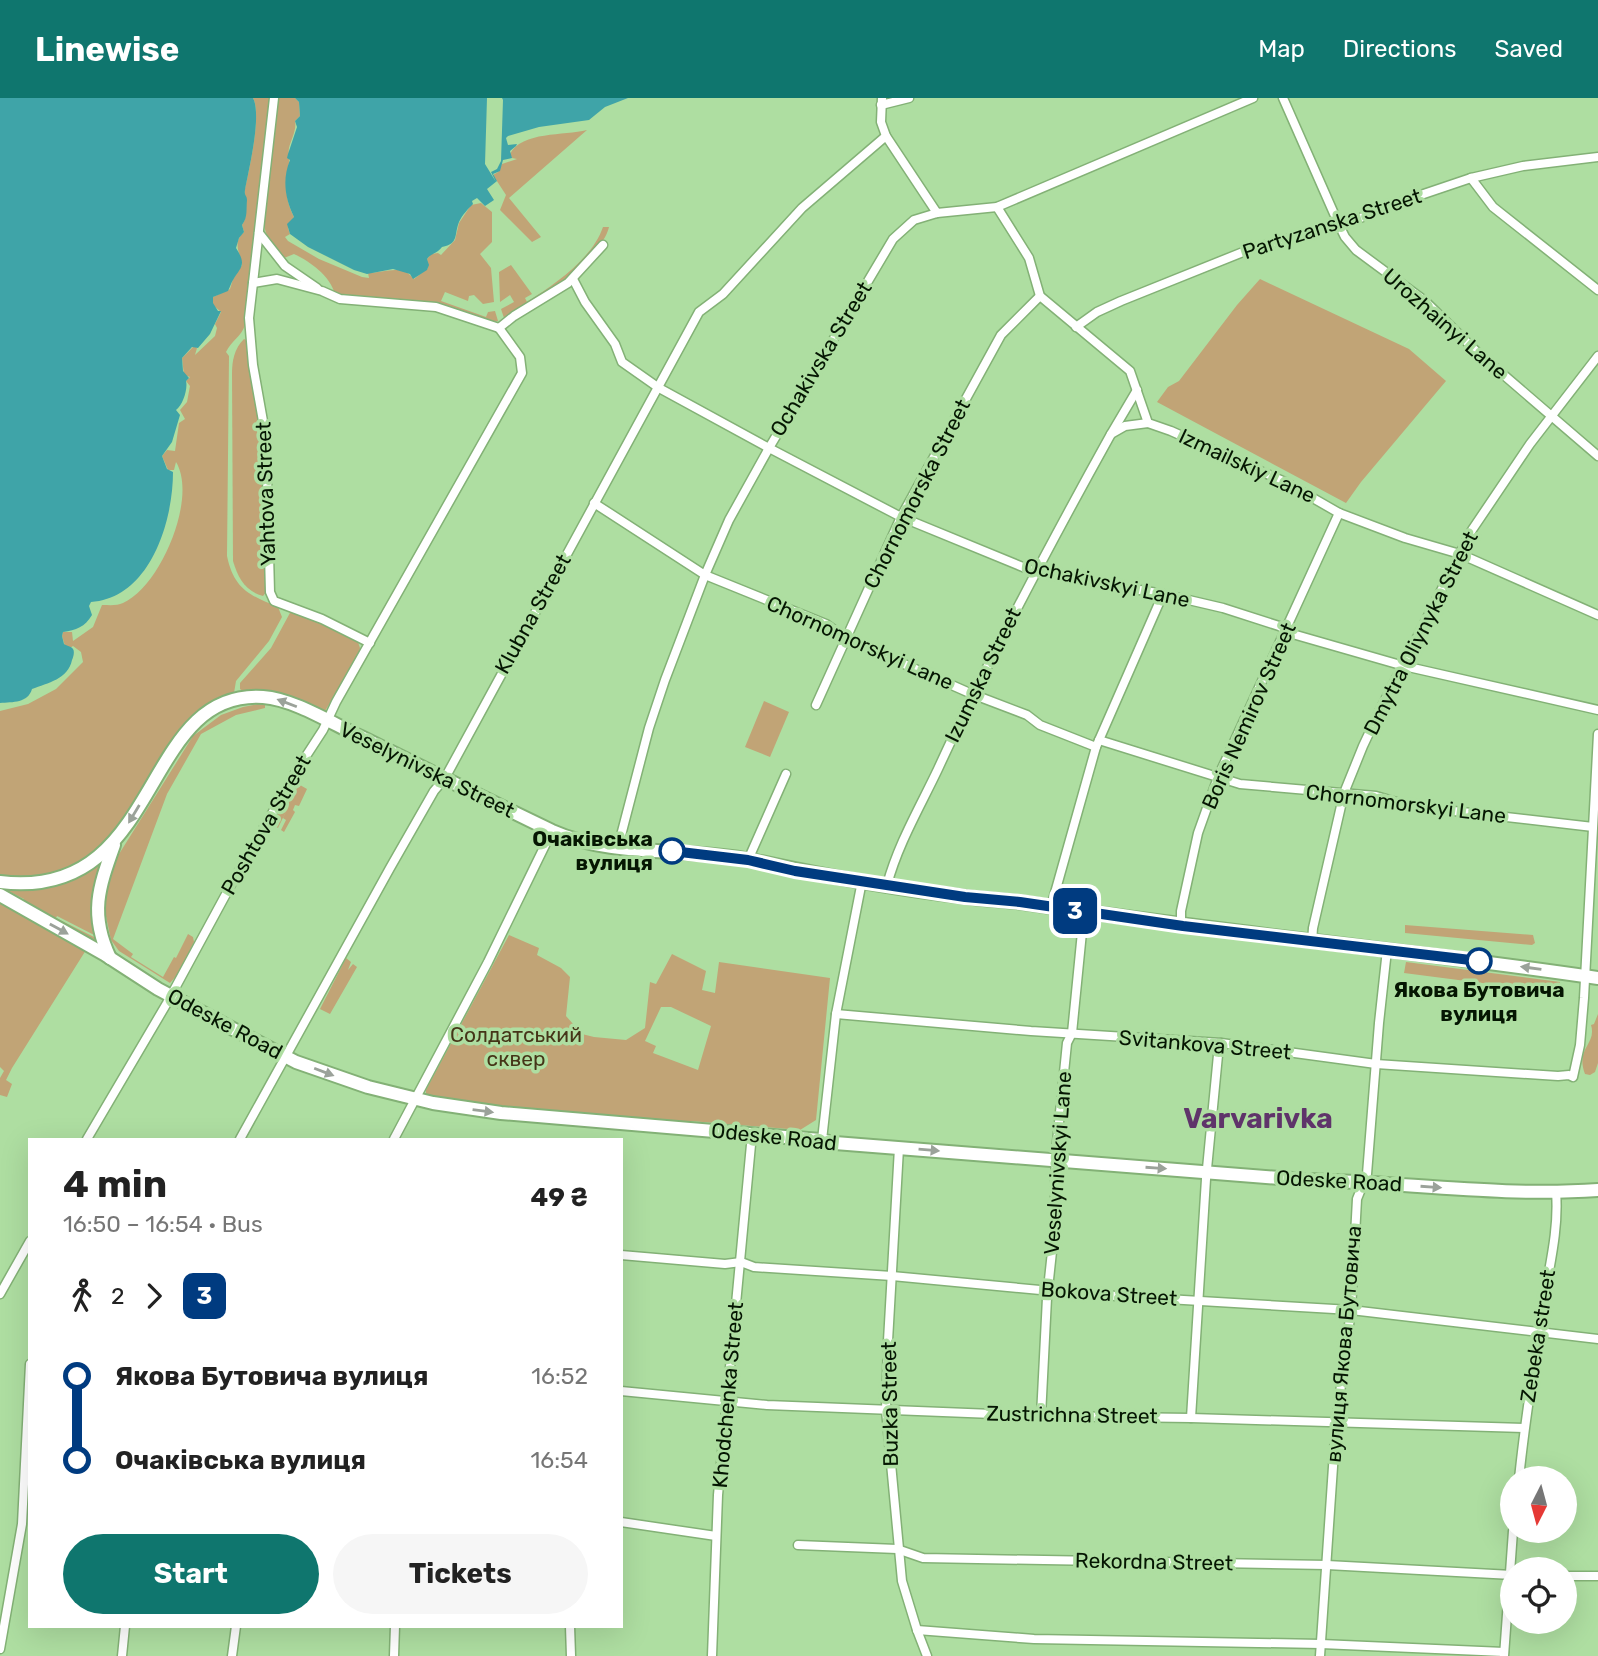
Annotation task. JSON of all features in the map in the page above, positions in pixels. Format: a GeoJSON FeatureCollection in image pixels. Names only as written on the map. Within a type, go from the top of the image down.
{"type":"FeatureCollection","features":[{"type":"Feature","properties":{"kind":"highway","name":"Veselynivska Street"},"geometry":{"type":"LineString","coordinates":[[116,841],[180,738],[198,719],[237,699],[265,697],[288,703],[328,721],[552,831],[581,842],[748,860],[795,871],[965,897],[1592,977]]}},
{"type":"Feature","properties":{"kind":"highway"},"geometry":{"type":"LineString","coordinates":[[0,882],[30,883],[64,876],[86,866],[116,841]]}},
{"type":"Feature","properties":{"kind":"highway"},"geometry":{"type":"LineString","coordinates":[[110,958],[99,919],[98,894],[100,880],[116,841]]}},
{"type":"Feature","properties":{"kind":"highway","name":"Odeske Road"},"geometry":{"type":"LineString","coordinates":[[0,895],[171,996],[284,1056],[346,1080],[415,1100],[501,1113],[835,1143],[1305,1180],[1365,1181],[1469,1190],[1598,1190]]}},
{"type":"Feature","properties":{"kind":"street","name":"Yahtova Street"},"geometry":{"type":"LineString","coordinates":[[274,98],[250,327],[267,443],[271,598],[370,643]]}},
{"type":"Feature","properties":{"kind":"street"},"geometry":{"type":"LineString","coordinates":[[909,98],[882,102],[881,122],[886,136],[937,213]]}},
{"type":"Feature","properties":{"kind":"street","name":"Ochakivska Street"},"geometry":{"type":"LineString","coordinates":[[618,847],[649,728],[705,575],[729,520],[893,239],[914,220],[937,213],[997,207],[1233,102],[1253,98]]}},
{"type":"Feature","properties":{"kind":"street","name":"Urozhainyi Lane"},"geometry":{"type":"LineString","coordinates":[[1283,98],[1339,225],[1356,250],[1425,301],[1477,352],[1598,456]]}},
{"type":"Feature","properties":{"kind":"street","name":"Klubna Street"},"geometry":{"type":"LineString","coordinates":[[241,1138],[284,1056],[444,778],[699,312],[723,294],[802,208],[886,136]]}},
{"type":"Feature","properties":{"kind":"street","name":"Partyzanska Street"},"geometry":{"type":"LineString","coordinates":[[1076,327],[1097,312],[1121,301],[1252,248],[1339,225],[1471,178],[1523,166],[1598,157]]}},
{"type":"Feature","properties":{"kind":"street"},"geometry":{"type":"LineString","coordinates":[[1471,178],[1493,207],[1598,290]]}},
{"type":"Feature","properties":{"kind":"street"},"geometry":{"type":"LineString","coordinates":[[997,207],[1029,258],[1040,296],[1130,371],[1147,423],[1125,426],[1111,434]]}},
{"type":"Feature","properties":{"kind":"street"},"geometry":{"type":"LineString","coordinates":[[259,233],[285,266],[322,291]]}},
{"type":"Feature","properties":{"kind":"street"},"geometry":{"type":"LineString","coordinates":[[253,283],[277,279],[322,291],[340,299],[436,307],[499,328],[573,279],[603,245]]}},
{"type":"Feature","properties":{"kind":"street","name":"Ochakivskyi Lane"},"geometry":{"type":"LineString","coordinates":[[573,279],[585,302],[615,344],[622,362],[659,388],[901,516],[1035,572],[1163,594],[1223,608],[1296,635],[1404,666],[1598,710]]}},
{"type":"Feature","properties":{"kind":"street","name":"Chornomorska Street"},"geometry":{"type":"LineString","coordinates":[[816,705],[901,516],[1001,335],[1040,296]]}},
{"type":"Feature","properties":{"kind":"street","name":"Poshtova Street"},"geometry":{"type":"LineString","coordinates":[[88,1138],[171,996],[297,770],[328,721],[336,702],[522,373],[520,356],[499,328]]}},
{"type":"Feature","properties":{"kind":"street","name":"Dmytra Oliynyka Street"},"geometry":{"type":"LineString","coordinates":[[1312,942],[1345,793],[1363,747],[1460,554],[1506,478],[1598,356]]}},
{"type":"Feature","properties":{"kind":"street","name":"Izumska Street"},"geometry":{"type":"LineString","coordinates":[[887,885],[903,841],[972,694],[1035,572],[1137,390]]}},
{"type":"Feature","properties":{"kind":"street","name":"Izmailskiy Lane"},"geometry":{"type":"LineString","coordinates":[[1147,423],[1171,430],[1285,482],[1339,513],[1405,538],[1460,554],[1598,615]]}},
{"type":"Feature","properties":{"kind":"street","name":"Chornomorskyi Lane"},"geometry":{"type":"LineString","coordinates":[[594,503],[705,575],[826,624],[845,638],[1027,715],[1040,725],[1098,744],[1240,784],[1388,798],[1410,806],[1593,827]]}},
{"type":"Feature","properties":{"kind":"street","name":"Boris Nemirov Street"},"geometry":{"type":"LineString","coordinates":[[1181,925],[1181,911],[1198,833],[1218,777],[1339,513]]}},
{"type":"Feature","properties":{"kind":"street"},"geometry":{"type":"LineString","coordinates":[[1051,907],[1098,744],[1163,594]]}},
{"type":"Feature","properties":{"kind":"street"},"geometry":{"type":"LineString","coordinates":[[1592,977],[1593,827],[1598,734]]}},
{"type":"Feature","properties":{"kind":"street"},"geometry":{"type":"LineString","coordinates":[[748,860],[786,774]]}},
{"type":"Feature","properties":{"kind":"street"},"geometry":{"type":"LineString","coordinates":[[395,1138],[488,962],[552,831]]}},
{"type":"Feature","properties":{"kind":"street"},"geometry":{"type":"LineString","coordinates":[[822,1140],[836,1014],[862,881]]}},
{"type":"Feature","properties":{"kind":"street","name":"Veselynivskyi Lane"},"geometry":{"type":"LineString","coordinates":[[1041,1416],[1048,1290],[1053,1252],[1056,1161],[1067,1043],[1072,1033],[1084,912]]}},
{"type":"Feature","properties":{"kind":"street","name":"вулиця Якова Бутовича"},"geometry":{"type":"LineString","coordinates":[[1320,1656],[1336,1423],[1351,1310],[1357,1199],[1365,1181],[1388,950]]}},
{"type":"Feature","properties":{"kind":"street","name":"Svitankova Street"},"geometry":{"type":"LineString","coordinates":[[836,1014],[910,1022],[1222,1043],[1376,1064],[1573,1077],[1592,977]]}},
{"type":"Feature","properties":{"kind":"street"},"geometry":{"type":"LineString","coordinates":[[1192,1418],[1206,1172],[1218,1055],[1222,1043]]}},
{"type":"Feature","properties":{"kind":"street","name":"Khodchenka Street"},"geometry":{"type":"LineString","coordinates":[[712,1656],[716,1536],[752,1134]]}},
{"type":"Feature","properties":{"kind":"street","name":"Buzka Street"},"geometry":{"type":"LineString","coordinates":[[899,1148],[886,1410],[902,1581],[928,1656]]}},
{"type":"Feature","properties":{"kind":"street","name":"Zebeka street"},"geometry":{"type":"LineString","coordinates":[[1520,1466],[1553,1245],[1556,1192]]}},
{"type":"Feature","properties":{"kind":"street"},"geometry":{"type":"LineString","coordinates":[[0,1294],[28,1245]]}},
{"type":"Feature","properties":{"kind":"street","name":"Bokova Street"},"geometry":{"type":"LineString","coordinates":[[623,1255],[725,1264],[741,1262],[754,1267],[1048,1290],[1351,1310],[1598,1339]]}},
{"type":"Feature","properties":{"kind":"street","name":"Zustrichna Street"},"geometry":{"type":"LineString","coordinates":[[623,1391],[767,1405],[886,1410],[1524,1428]]}},
{"type":"Feature","properties":{"kind":"street"},"geometry":{"type":"LineString","coordinates":[[0,1649],[21,1532],[28,1430]]}},
{"type":"Feature","properties":{"kind":"street"},"geometry":{"type":"LineString","coordinates":[[623,1522],[716,1536]]}},
{"type":"Feature","properties":{"kind":"street","name":"Rekordna Street"},"geometry":{"type":"LineString","coordinates":[[798,1545],[897,1549],[923,1558],[1327,1565],[1500,1574]]}},
{"type":"Feature","properties":{"kind":"street"},"geometry":{"type":"LineString","coordinates":[[1577,1576],[1598,1576]]}},
{"type":"Feature","properties":{"kind":"street"},"geometry":{"type":"LineString","coordinates":[[122,1656],[125,1628]]}},
{"type":"Feature","properties":{"kind":"street"},"geometry":{"type":"LineString","coordinates":[[232,1656],[236,1628]]}},
{"type":"Feature","properties":{"kind":"street"},"geometry":{"type":"LineString","coordinates":[[394,1656],[395,1628]]}},
{"type":"Feature","properties":{"kind":"street"},"geometry":{"type":"LineString","coordinates":[[570,1628],[570,1656]]}},
{"type":"Feature","properties":{"kind":"street"},"geometry":{"type":"LineString","coordinates":[[917,1630],[1034,1639],[1321,1644],[1504,1654],[1506,1634]]}},
{"type":"Feature","properties":{"kind":"green space"},"geometry":{"type":"Polygon","coordinates":[[[253,98],[270,98],[245,325],[226,352],[229,356],[227,556],[234,576],[244,589],[278,607],[282,617],[269,641],[236,681],[234,693],[206,707],[184,724],[122,824],[91,858],[45,876],[0,879],[0,711],[28,704],[56,689],[83,662],[81,652],[73,646],[65,646],[63,632],[72,632],[73,641],[93,627],[102,605],[121,604],[137,594],[162,561],[172,540],[179,518],[182,478],[176,462],[174,470],[168,470],[162,456],[167,450],[175,451],[179,423],[185,419],[180,410],[187,402],[190,386],[186,381],[190,377],[184,375],[182,358],[194,346],[197,348],[195,355],[215,336],[215,324],[221,312],[213,305],[213,297],[230,289],[242,265],[238,240],[244,232],[244,194],[255,129],[253,98]]]}},
{"type":"Feature","properties":{"kind":"green space"},"geometry":{"type":"Polygon","coordinates":[[[278,98],[295,98],[299,102],[300,116],[295,121],[289,150],[287,190],[294,217],[288,228],[290,234],[285,237],[288,241],[319,259],[362,277],[369,278],[368,273],[398,270],[414,279],[428,268],[427,259],[431,254],[441,255],[455,240],[459,223],[471,205],[481,203],[492,212],[492,242],[480,254],[491,268],[494,302],[483,304],[474,295],[469,296],[468,301],[445,292],[441,301],[486,317],[488,312],[495,311],[498,321],[491,323],[450,309],[335,294],[329,281],[313,265],[294,254],[284,258],[276,251],[268,238],[264,223],[278,98]]]}},
{"type":"Feature","properties":{"kind":"green space"},"geometry":{"type":"Polygon","coordinates":[[[587,130],[509,198],[541,237],[532,242],[500,210],[506,195],[493,175],[502,164],[517,159],[510,154],[524,141],[587,130]]]}},
{"type":"Feature","properties":{"kind":"green space"},"geometry":{"type":"Polygon","coordinates":[[[603,227],[609,227],[604,239],[594,253],[565,281],[532,305],[504,318],[501,309],[514,302],[510,295],[500,302],[499,272],[511,265],[532,294],[525,298],[527,302],[582,260],[598,239],[603,227]]]}},
{"type":"Feature","properties":{"kind":"green space"},"geometry":{"type":"Polygon","coordinates":[[[1260,279],[1409,349],[1446,381],[1346,503],[1157,402],[1168,387],[1179,381],[1260,279]]]}},
{"type":"Feature","properties":{"kind":"green space"},"geometry":{"type":"Polygon","coordinates":[[[244,339],[248,341],[262,418],[267,591],[263,596],[251,591],[243,583],[233,561],[232,369],[236,351],[244,339]]]}},
{"type":"Feature","properties":{"kind":"green space"},"geometry":{"type":"Polygon","coordinates":[[[291,611],[321,620],[357,639],[359,655],[325,711],[272,693],[244,692],[240,689],[240,683],[271,648],[291,611]]]}},
{"type":"Feature","properties":{"kind":"green space"},"geometry":{"type":"Polygon","coordinates":[[[764,701],[789,712],[770,757],[745,747],[764,701]]]}},
{"type":"Feature","properties":{"kind":"green space"},"geometry":{"type":"Polygon","coordinates":[[[258,704],[265,705],[265,708],[236,715],[201,734],[167,794],[113,939],[133,954],[131,957],[163,977],[188,934],[193,937],[194,942],[179,973],[170,983],[119,951],[111,940],[104,895],[114,862],[193,736],[221,715],[258,704]]]}},
{"type":"Feature","properties":{"kind":"green space"},"geometry":{"type":"Polygon","coordinates":[[[294,780],[299,784],[295,791],[300,785],[307,789],[299,806],[295,805],[295,812],[284,832],[281,830],[286,820],[283,818],[295,793],[278,828],[273,825],[278,815],[276,813],[294,780]]]}},
{"type":"Feature","properties":{"kind":"green space"},"geometry":{"type":"Polygon","coordinates":[[[102,863],[100,938],[57,916],[56,918],[100,940],[101,945],[0,891],[24,902],[24,899],[0,887],[40,887],[67,881],[102,863]]]}},
{"type":"Feature","properties":{"kind":"green space"},"geometry":{"type":"Polygon","coordinates":[[[0,900],[86,950],[12,1068],[6,1080],[12,1084],[7,1097],[0,1095],[0,1078],[4,1071],[0,1067],[0,900]]]}},
{"type":"Feature","properties":{"kind":"green space"},"geometry":{"type":"Polygon","coordinates":[[[1405,925],[1533,935],[1535,943],[1532,945],[1405,933],[1405,925]]]}},
{"type":"Feature","properties":{"kind":"green space","name":"Солдатський сквер"},"geometry":{"type":"Polygon","coordinates":[[[509,935],[539,948],[537,955],[561,968],[570,977],[566,1016],[582,1034],[594,1037],[626,1040],[645,1028],[650,982],[656,984],[672,954],[706,971],[702,990],[715,993],[719,962],[830,978],[816,1120],[800,1130],[691,1121],[690,1124],[484,1106],[426,1095],[426,1090],[509,935]],[[661,1007],[645,1041],[656,1046],[653,1053],[698,1070],[711,1026],[671,1007],[661,1007]]]}},
{"type":"Feature","properties":{"kind":"green space"},"geometry":{"type":"Polygon","coordinates":[[[346,958],[351,962],[348,970],[353,964],[357,967],[330,1014],[320,1009],[346,958]]]}},
{"type":"Feature","properties":{"kind":"green space"},"geometry":{"type":"Polygon","coordinates":[[[1406,962],[1560,982],[1559,993],[1404,973],[1406,962]]]}},
{"type":"Feature","properties":{"kind":"green space"},"geometry":{"type":"Polygon","coordinates":[[[1598,1014],[1598,1063],[1595,1072],[1590,1075],[1585,1074],[1583,1058],[1591,1037],[1591,1025],[1598,1014]]]}},
{"type":"Feature","properties":{"kind":"water"},"geometry":{"type":"Polygon","coordinates":[[[0,98],[253,98],[256,117],[245,190],[247,200],[246,216],[242,225],[244,232],[236,248],[242,266],[228,291],[213,297],[213,303],[218,311],[221,311],[210,334],[198,348],[192,347],[182,358],[183,371],[189,378],[186,381],[183,401],[176,410],[180,415],[172,442],[162,456],[167,469],[173,472],[172,492],[163,534],[143,572],[129,587],[111,597],[91,602],[89,606],[92,615],[86,622],[76,629],[63,632],[64,644],[74,652],[66,672],[32,689],[24,699],[0,703],[0,98]]]}},
{"type":"Feature","properties":{"kind":"water"},"geometry":{"type":"Polygon","coordinates":[[[295,98],[628,98],[605,107],[589,120],[539,127],[508,136],[508,145],[517,144],[510,151],[512,158],[503,160],[500,171],[493,174],[497,181],[487,189],[494,200],[485,206],[477,198],[472,201],[473,204],[459,222],[454,241],[429,257],[427,270],[413,279],[410,274],[393,269],[367,274],[354,270],[308,247],[290,234],[287,224],[294,217],[288,203],[285,182],[290,160],[287,158],[297,127],[295,121],[300,116],[299,102],[295,98]]]}},
{"type":"Feature","properties":{"kind":"pier"},"geometry":{"type":"Polygon","coordinates":[[[487,98],[503,100],[501,161],[497,169],[491,172],[496,182],[485,164],[487,98]]]}},
{"type":"Feature","properties":{"kind":"bus line","name":"3"},"geometry":{"type":"LineString","coordinates":[[672,851],[748,860],[795,871],[965,897],[1479,961]]}},
{"type":"Feature","properties":{"kind":"place","name":"Очаківська вулиця"},"geometry":{"type":"Point","coordinates":[672,851]}},
{"type":"Feature","properties":{"kind":"place","name":"Якова Бутовича вулиця"},"geometry":{"type":"Point","coordinates":[1479,961]}},
{"type":"Feature","properties":{"kind":"district","name":"Varvarivka"},"geometry":{"type":"Point","coordinates":[1258,1118]}}]}
